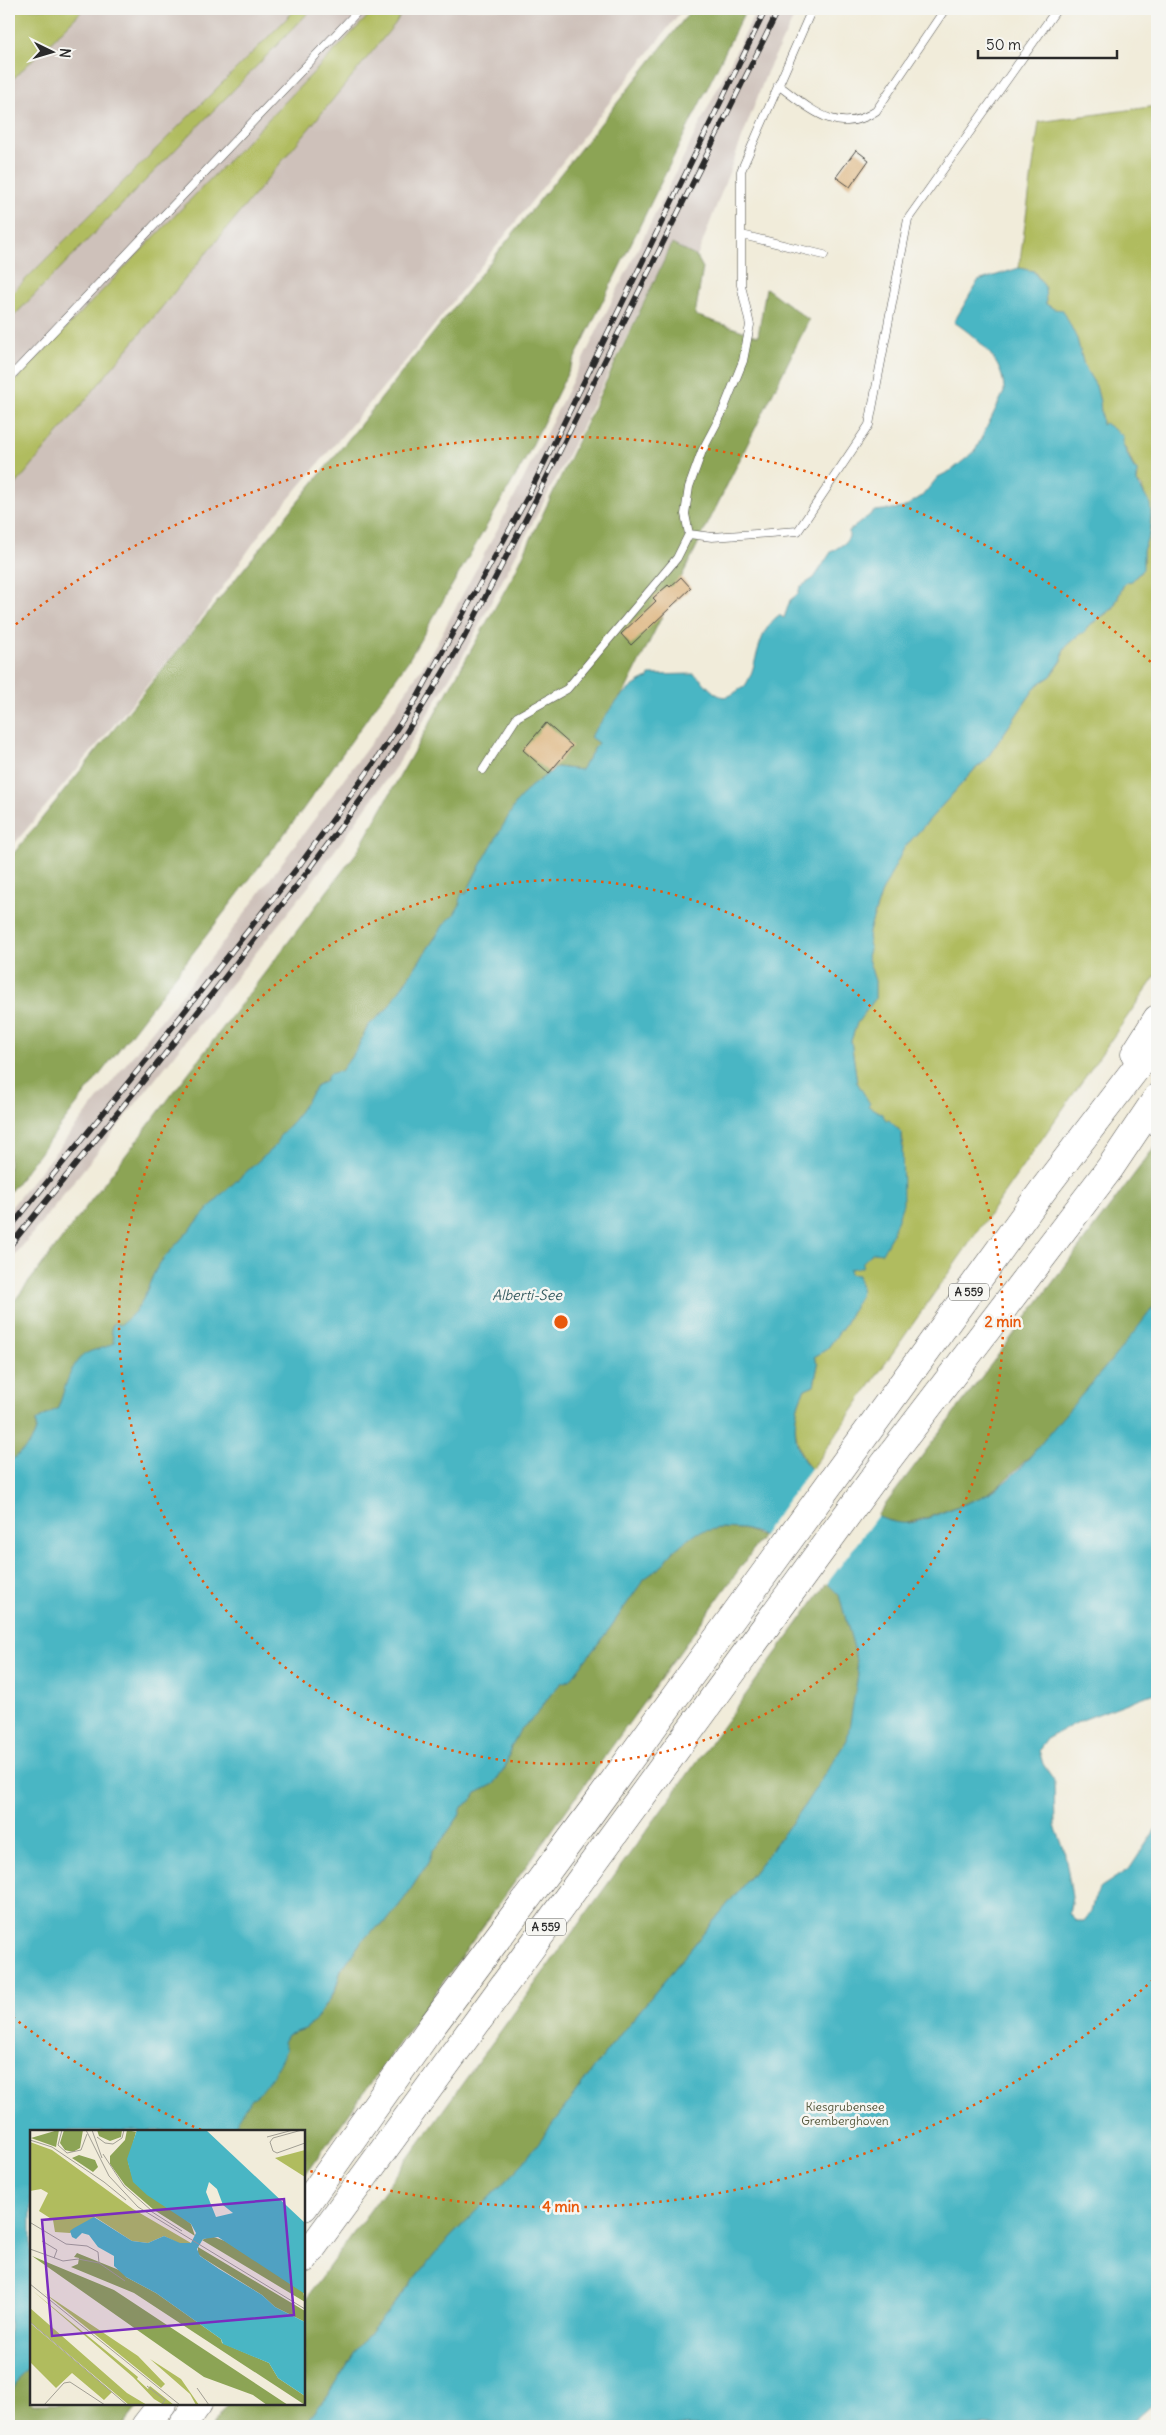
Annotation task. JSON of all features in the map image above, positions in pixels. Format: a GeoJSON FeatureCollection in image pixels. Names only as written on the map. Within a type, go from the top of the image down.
{"type":"FeatureCollection","features":[{"type":"Feature","properties":{"kind":"highway"},"geometry":{"type":"LineString","coordinates":[[1085,1133],[1157,1019]]}},
{"type":"Feature","properties":{"kind":"highway","name":"A 559"},"geometry":{"type":"LineString","coordinates":[[305,2206],[432,2026],[592,1811],[1085,1133],[1157,1042]]}},
{"type":"Feature","properties":{"kind":"highway","name":"A 559"},"geometry":{"type":"LineString","coordinates":[[305,2257],[878,1471],[1110,1168],[1157,1098]]}},
{"type":"Feature","properties":{"kind":"highway"},"geometry":{"type":"LineString","coordinates":[[1110,1168],[1157,1117]]}},
{"type":"Feature","properties":{"kind":"highway"},"geometry":{"type":"LineString","coordinates":[[145,2426],[161,2405]]}},
{"type":"Feature","properties":{"kind":"highway"},"geometry":{"type":"LineString","coordinates":[[182,2426],[197,2405]]}},
{"type":"Feature","properties":{"kind":"lane"},"geometry":{"type":"LineString","coordinates":[[9,378],[360,9]]}},
{"type":"Feature","properties":{"kind":"lane"},"geometry":{"type":"LineString","coordinates":[[484,770],[517,717],[567,689],[677,558],[689,534],[685,514],[689,487],[702,451],[722,413],[743,361],[750,325],[742,284],[741,170],[812,9]]}},
{"type":"Feature","properties":{"kind":"lane"},"geometry":{"type":"LineString","coordinates":[[778,85],[818,114],[844,121],[861,120],[876,111],[946,9]]}},
{"type":"Feature","properties":{"kind":"lane"},"geometry":{"type":"LineString","coordinates":[[689,534],[712,537],[798,531],[869,425],[908,219],[1057,9]]}},
{"type":"Feature","properties":{"kind":"lane"},"geometry":{"type":"LineString","coordinates":[[742,235],[824,255]]}},
{"type":"Feature","properties":{"kind":"shaded area"},"geometry":{"type":"Polygon","coordinates":[[[84,9],[296,9],[9,296],[9,83],[84,9]]]}},
{"type":"Feature","properties":{"kind":"shaded area"},"geometry":{"type":"Polygon","coordinates":[[[312,9],[375,9],[9,387],[9,321],[312,9]]]}},
{"type":"Feature","properties":{"kind":"shaded area"},"geometry":{"type":"Polygon","coordinates":[[[404,9],[683,9],[418,346],[265,527],[186,639],[9,850],[9,493],[395,24],[404,9]]]}},
{"type":"Feature","properties":{"kind":"shaded area"},"geometry":{"type":"Polygon","coordinates":[[[757,9],[798,9],[767,72],[697,257],[672,244],[565,461],[464,654],[397,765],[309,886],[9,1263],[9,1210],[218,949],[379,732],[432,652],[515,496],[757,9]]]}},
{"type":"Feature","properties":{"kind":"green space"},"geometry":{"type":"Polygon","coordinates":[[[9,9],[84,9],[9,83],[9,9]]]}},
{"type":"Feature","properties":{"kind":"green space"},"geometry":{"type":"Polygon","coordinates":[[[296,9],[312,9],[9,321],[9,296],[296,9]]]}},
{"type":"Feature","properties":{"kind":"green space"},"geometry":{"type":"Polygon","coordinates":[[[375,9],[404,9],[395,24],[9,493],[9,387],[375,9]]]}},
{"type":"Feature","properties":{"kind":"green space"},"geometry":{"type":"Polygon","coordinates":[[[692,9],[746,9],[525,460],[408,661],[301,812],[9,1193],[9,859],[360,425],[692,9]]]}},
{"type":"Feature","properties":{"kind":"green space"},"geometry":{"type":"Polygon","coordinates":[[[1157,106],[1157,974],[811,1470],[800,1451],[797,1441],[796,1420],[797,1409],[805,1389],[814,1385],[818,1365],[814,1357],[827,1349],[845,1324],[860,1296],[861,1289],[858,1276],[850,1274],[849,1268],[863,1262],[873,1252],[877,1252],[885,1243],[896,1223],[901,1203],[902,1134],[889,1120],[886,1121],[868,1106],[857,1082],[851,1041],[857,1023],[875,999],[875,981],[867,956],[870,947],[868,937],[884,885],[904,848],[975,769],[985,761],[1037,685],[1051,676],[1062,661],[1063,651],[1067,645],[1087,627],[1113,609],[1126,582],[1132,581],[1140,573],[1143,564],[1143,550],[1149,535],[1151,516],[1142,487],[1137,482],[1138,476],[1126,449],[1102,425],[1100,402],[1096,386],[1084,366],[1077,339],[1054,309],[1046,304],[1045,287],[1034,271],[1019,268],[1039,122],[1157,106]]]}},
{"type":"Feature","properties":{"kind":"green space"},"geometry":{"type":"Polygon","coordinates":[[[672,244],[697,257],[703,268],[695,315],[758,336],[766,288],[809,320],[625,691],[590,737],[598,743],[581,770],[557,767],[545,775],[508,819],[476,873],[466,894],[463,893],[455,914],[445,923],[387,1009],[368,1026],[357,1049],[341,1072],[317,1085],[292,1123],[279,1137],[277,1144],[222,1194],[164,1258],[137,1309],[120,1326],[113,1323],[111,1329],[114,1342],[110,1346],[89,1352],[72,1370],[58,1408],[36,1421],[35,1434],[32,1440],[24,1450],[9,1462],[9,1308],[357,852],[514,574],[672,244]]]}},
{"type":"Feature","properties":{"kind":"green space"},"geometry":{"type":"Polygon","coordinates":[[[1157,1144],[1157,1302],[1133,1335],[1032,1454],[1000,1485],[982,1497],[929,1517],[903,1524],[876,1517],[1157,1144]]]}},
{"type":"Feature","properties":{"kind":"green space"},"geometry":{"type":"Polygon","coordinates":[[[719,1528],[743,1529],[763,1536],[305,2175],[305,2130],[232,2130],[287,2035],[305,2029],[315,2021],[335,1991],[341,1970],[361,1942],[373,1930],[387,1921],[407,1895],[429,1861],[432,1851],[459,1816],[462,1807],[471,1801],[476,1793],[494,1784],[505,1768],[511,1747],[520,1730],[536,1715],[561,1683],[570,1680],[610,1628],[644,1579],[663,1565],[673,1551],[696,1532],[719,1528]]]}},
{"type":"Feature","properties":{"kind":"green space"},"geometry":{"type":"Polygon","coordinates":[[[827,1583],[839,1595],[854,1648],[858,1675],[848,1740],[800,1812],[754,1872],[610,2047],[524,2162],[441,2247],[357,2349],[330,2392],[304,2426],[212,2426],[227,2405],[305,2405],[305,2300],[827,1583]]]}},
{"type":"Feature","properties":{"kind":"green space"},"geometry":{"type":"Polygon","coordinates":[[[30,2365],[30,2405],[139,2405],[123,2426],[9,2426],[9,2397],[21,2375],[30,2365]]]}},
{"type":"Feature","properties":{"kind":"water","name":"Alberti-See"},"geometry":{"type":"Polygon","coordinates":[[[1019,268],[1033,271],[1045,287],[1046,304],[1054,309],[1063,310],[1077,339],[1084,366],[1096,386],[1100,402],[1102,425],[1105,423],[1123,436],[1123,445],[1134,469],[1137,470],[1137,482],[1150,504],[1149,535],[1143,550],[1143,569],[1132,581],[1126,582],[1113,608],[1067,645],[1063,651],[1062,660],[1051,676],[1037,685],[985,761],[975,769],[904,848],[881,894],[868,937],[870,947],[867,956],[875,981],[875,999],[857,1023],[851,1041],[857,1082],[870,1104],[868,1106],[882,1114],[886,1120],[889,1120],[902,1133],[903,1204],[892,1235],[882,1253],[873,1252],[863,1262],[862,1267],[849,1269],[850,1274],[858,1275],[861,1289],[860,1296],[845,1324],[827,1349],[814,1357],[818,1365],[814,1385],[805,1389],[800,1399],[795,1421],[795,1433],[801,1455],[807,1464],[855,1504],[889,1521],[901,1523],[916,1522],[993,1491],[1017,1471],[1110,1362],[1157,1302],[1157,1692],[1082,1720],[1048,1738],[1039,1750],[1043,1764],[1054,1780],[1055,1826],[1064,1849],[1072,1896],[1069,1914],[1076,1921],[1084,1921],[1091,1912],[1094,1899],[1101,1887],[1130,1868],[1157,1827],[1157,2401],[1128,2426],[304,2426],[330,2392],[357,2349],[441,2247],[524,2162],[610,2047],[754,1872],[800,1812],[847,1740],[858,1675],[854,1648],[839,1595],[827,1583],[759,1533],[743,1529],[719,1528],[696,1533],[673,1551],[663,1565],[644,1579],[610,1628],[570,1680],[561,1683],[536,1715],[520,1730],[511,1747],[505,1768],[494,1784],[476,1793],[471,1801],[462,1807],[459,1816],[432,1851],[429,1861],[407,1895],[387,1921],[373,1930],[361,1942],[341,1970],[335,1990],[315,2021],[305,2029],[287,2035],[283,2042],[286,2050],[271,2077],[262,2091],[252,2098],[232,2130],[30,2130],[30,2365],[21,2375],[9,2397],[9,1462],[24,1450],[32,1440],[35,1434],[36,1421],[58,1408],[69,1376],[82,1356],[114,1342],[111,1329],[114,1323],[120,1325],[137,1309],[153,1275],[164,1258],[222,1194],[277,1144],[279,1137],[292,1123],[317,1085],[325,1082],[329,1074],[341,1071],[357,1049],[368,1026],[387,1009],[445,923],[453,916],[461,903],[459,901],[462,893],[466,894],[516,803],[530,787],[557,767],[581,770],[598,743],[590,737],[622,696],[638,683],[648,678],[649,675],[694,674],[711,690],[720,696],[726,697],[744,687],[749,679],[761,641],[771,623],[779,615],[784,618],[790,600],[798,594],[800,587],[814,578],[831,552],[845,543],[849,537],[849,531],[875,511],[903,508],[922,496],[938,477],[952,470],[975,451],[1004,392],[1003,381],[995,361],[981,343],[954,322],[978,281],[1019,268]]]}},
{"type":"Feature","properties":{"kind":"pier"},"geometry":{"type":"Polygon","coordinates":[[[812,1467],[878,1515],[826,1585],[761,1538],[812,1467]]]}},
{"type":"Feature","properties":{"kind":"building"},"geometry":{"type":"Polygon","coordinates":[[[856,150],[869,160],[850,187],[836,177],[856,150]]]}},
{"type":"Feature","properties":{"kind":"building"},"geometry":{"type":"Polygon","coordinates":[[[681,577],[691,588],[631,645],[621,634],[656,601],[653,598],[681,577]]]}},
{"type":"Feature","properties":{"kind":"building"},"geometry":{"type":"Polygon","coordinates":[[[546,723],[572,746],[549,773],[523,750],[546,723]]]}},
{"type":"Feature","properties":{"kind":"railway"},"geometry":{"type":"LineString","coordinates":[[9,1229],[148,1058],[301,863],[374,763],[417,698],[528,496],[766,9]]}},
{"type":"Feature","properties":{"kind":"railway"},"geometry":{"type":"LineString","coordinates":[[9,1247],[157,1064],[309,870],[384,768],[424,704],[464,638],[535,501],[779,9]]}},
{"type":"Feature","properties":{"kind":"park label","name":"Kiesgrubensee Gremberghoven"},"geometry":{"type":"Point","coordinates":[845,2114]}}]}
